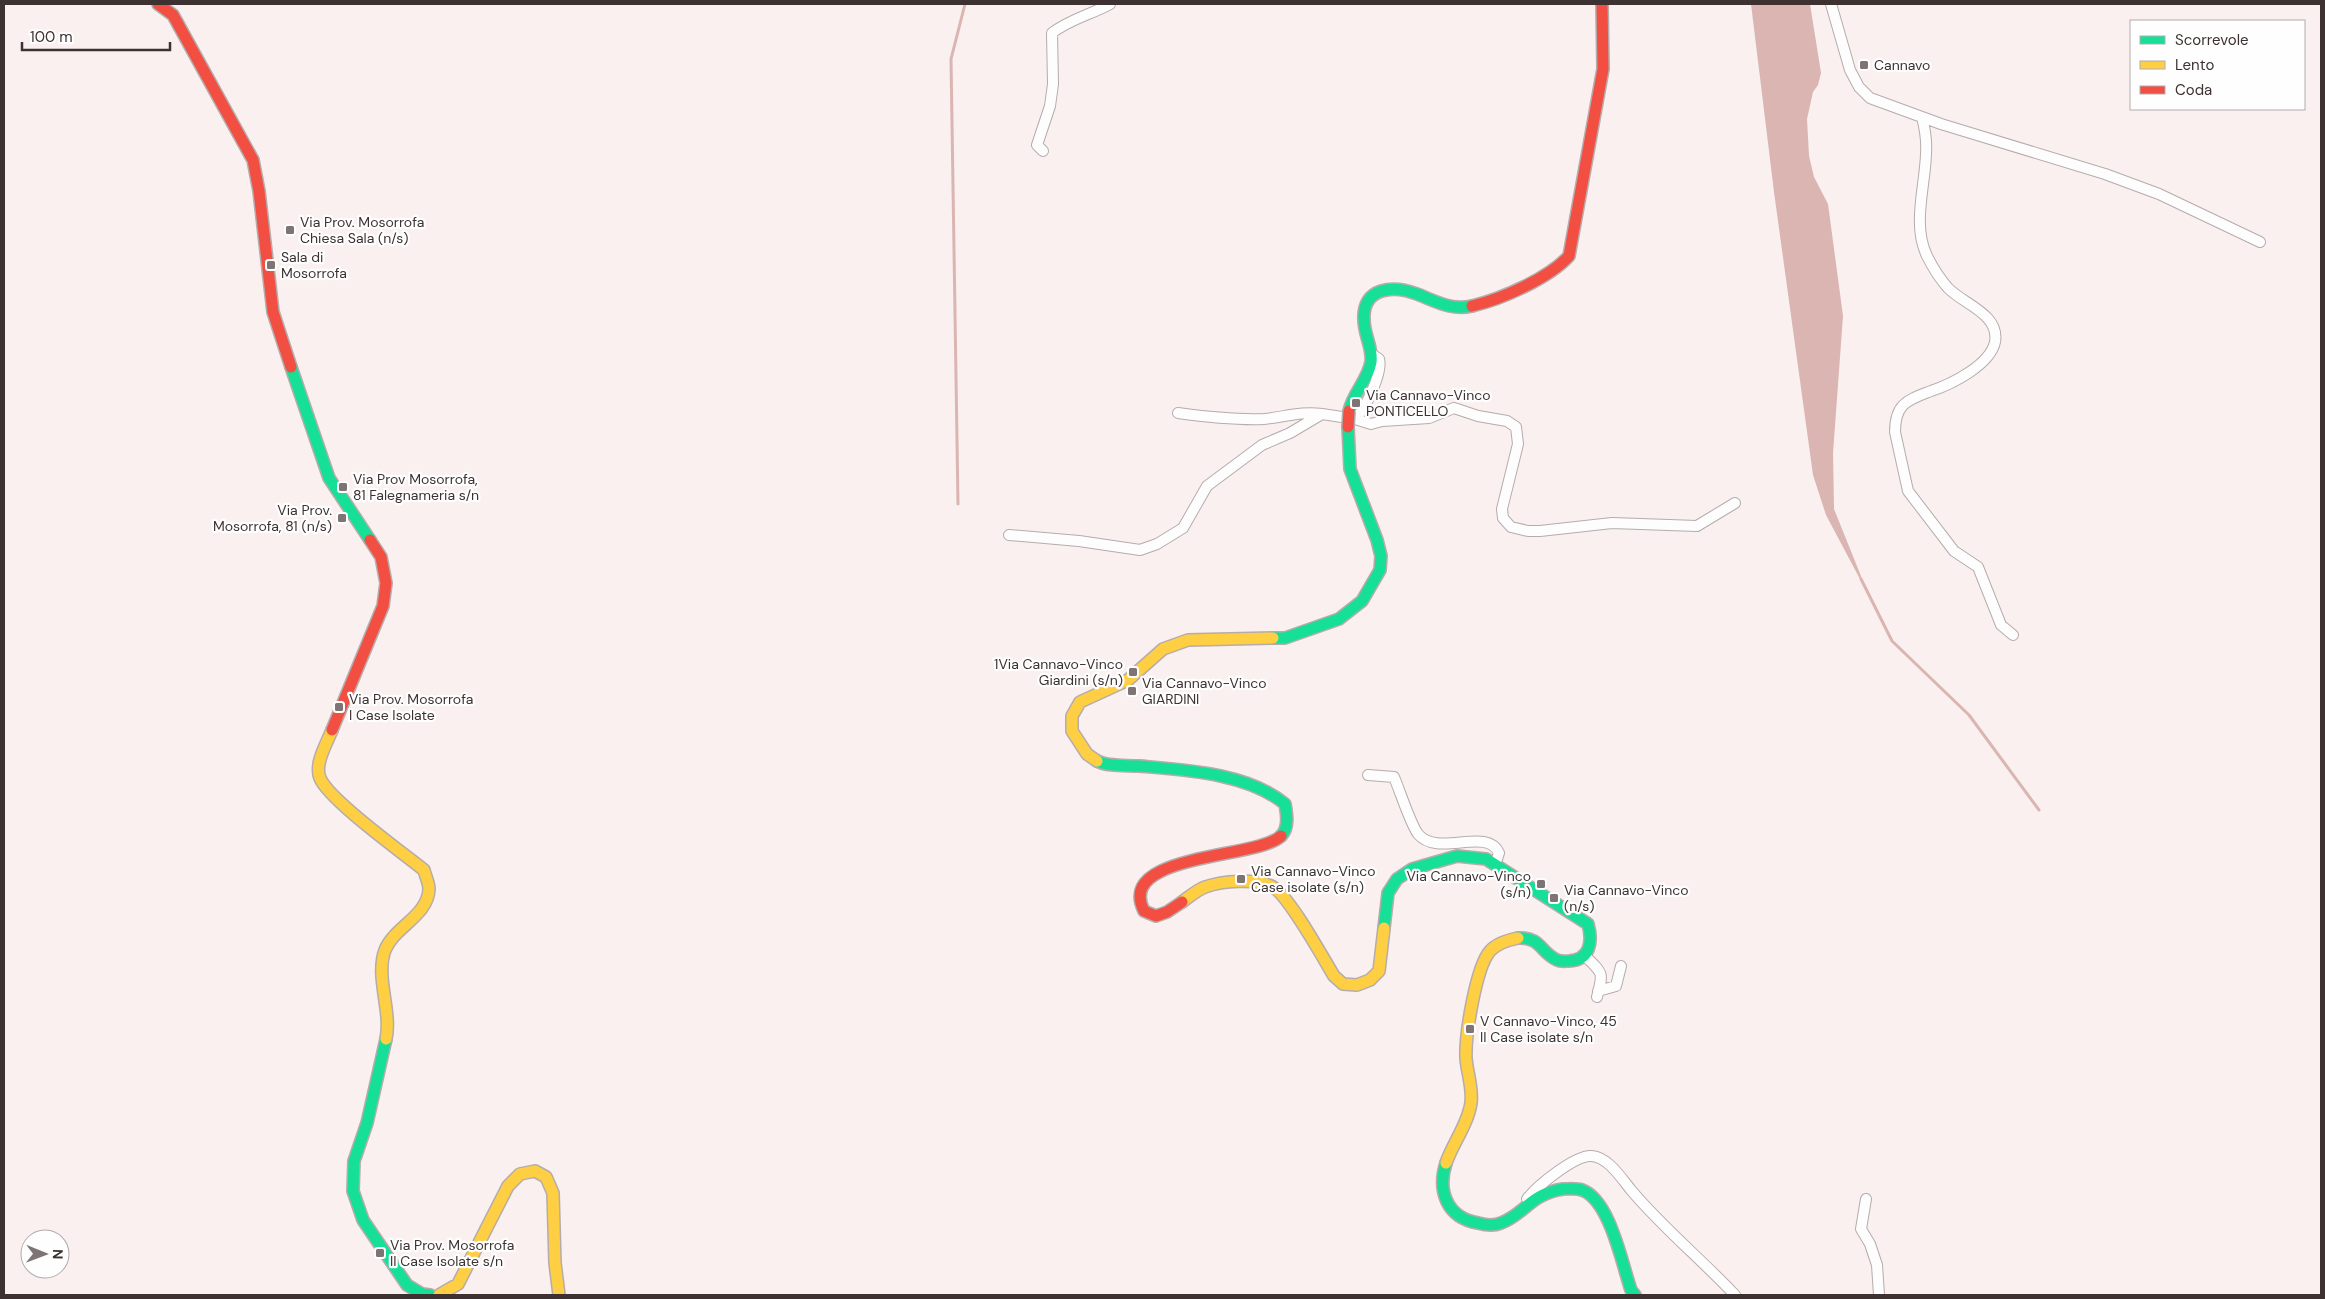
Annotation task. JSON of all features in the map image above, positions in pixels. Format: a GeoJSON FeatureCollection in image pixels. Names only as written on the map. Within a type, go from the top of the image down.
{"type":"FeatureCollection","features":[{"type":"Feature","properties":{"kind":"street"},"geometry":{"type":"LineString","coordinates":[[158,4],[173,15],[252,160],[259,191],[272,312],[329,478],[381,558],[386,583],[383,606],[320,760],[319,777],[330,794],[424,870],[429,889],[422,908],[391,937],[384,952],[382,966],[388,1028],[367,1123],[354,1161],[353,1191],[363,1220],[407,1285],[422,1294],[430,1295]]}},
{"type":"Feature","properties":{"kind":"street"},"geometry":{"type":"LineString","coordinates":[[1043,151],[1037,145],[1050,106],[1053,84],[1052,33],[1065,23],[1092,14],[1110,4]]}},
{"type":"Feature","properties":{"kind":"street"},"geometry":{"type":"LineString","coordinates":[[1602,4],[1603,70],[1569,256],[1559,267],[1476,306],[1457,308],[1410,290],[1388,289],[1376,293],[1367,303],[1363,315],[1365,332],[1373,355],[1369,372],[1350,402],[1350,469],[1377,540],[1381,556],[1380,570],[1362,601],[1351,611],[1339,618],[1285,638],[1188,640],[1163,649],[1128,680],[1080,702],[1072,716],[1072,731],[1087,754],[1099,763],[1185,770],[1240,781],[1272,794],[1285,804],[1286,832],[1275,842],[1264,846],[1212,855],[1151,874],[1142,887],[1139,902],[1144,911],[1156,916],[1167,912],[1203,888],[1217,884],[1254,882],[1273,887],[1286,898],[1334,976],[1343,984],[1357,986],[1370,980],[1379,971],[1388,893],[1397,879],[1412,869],[1457,856],[1479,857],[1495,865],[1588,924],[1592,935],[1590,948],[1586,957],[1576,961],[1566,962],[1557,960],[1535,940],[1521,938],[1498,944],[1487,954],[1481,970],[1469,1023],[1467,1049],[1472,1092],[1470,1108],[1442,1176],[1442,1190],[1448,1207],[1460,1218],[1477,1224],[1499,1224],[1536,1198],[1556,1190],[1581,1190],[1596,1201],[1604,1210],[1631,1290],[1635,1295]]}},
{"type":"Feature","properties":{"kind":"street"},"geometry":{"type":"LineString","coordinates":[[1831,4],[1850,70],[1859,87],[1870,98],[1922,117],[2123,180],[2159,194],[2260,242]]}},
{"type":"Feature","properties":{"kind":"street"},"geometry":{"type":"LineString","coordinates":[[1922,117],[1926,133],[1926,154],[1920,214],[1923,249],[1948,288],[1991,321],[1996,332],[1995,343],[1989,356],[1971,371],[1932,391],[1913,397],[1905,402],[1895,423],[1895,432],[1908,491],[1954,550],[1978,567],[2001,625],[2013,635]]}},
{"type":"Feature","properties":{"kind":"street"},"geometry":{"type":"LineString","coordinates":[[1178,414],[1236,420],[1272,418],[1309,412],[1371,424],[1382,421],[1429,418],[1454,408],[1478,416],[1507,421],[1516,427],[1518,444],[1502,500],[1503,518],[1511,527],[1528,531],[1612,523],[1697,526],[1735,503]]}},
{"type":"Feature","properties":{"kind":"street"},"geometry":{"type":"LineString","coordinates":[[1009,535],[1079,541],[1140,550],[1157,544],[1183,528],[1207,486],[1237,461],[1262,445],[1290,433],[1322,414]]}},
{"type":"Feature","properties":{"kind":"street"},"geometry":{"type":"LineString","coordinates":[[1368,774],[1394,777],[1418,833],[1431,843],[1488,842],[1496,847],[1499,853],[1495,865]]}},
{"type":"Feature","properties":{"kind":"street"},"geometry":{"type":"LineString","coordinates":[[1586,957],[1598,967],[1602,977],[1597,994],[1616,986],[1621,966]]}},
{"type":"Feature","properties":{"kind":"street"},"geometry":{"type":"LineString","coordinates":[[1512,1216],[1532,1193],[1554,1176],[1580,1158],[1595,1156],[1606,1162],[1652,1214],[1736,1295]]}},
{"type":"Feature","properties":{"kind":"street"},"geometry":{"type":"LineString","coordinates":[[440,1295],[458,1284],[508,1186],[520,1174],[535,1171],[546,1177],[553,1193],[555,1263],[560,1295]]}},
{"type":"Feature","properties":{"kind":"street"},"geometry":{"type":"LineString","coordinates":[[1866,1199],[1861,1229],[1870,1244],[1877,1265],[1879,1295]]}},
{"type":"Feature","properties":{"kind":"shaded area"},"geometry":{"type":"Polygon","coordinates":[[[1751,4],[1810,4],[1821,73],[1818,85],[1813,92],[1807,119],[1809,156],[1814,177],[1828,204],[1843,316],[1833,453],[1834,509],[1869,596],[1826,515],[1813,475],[1774,192],[1751,4]]]}},
{"type":"Feature","properties":{"kind":"waterway"},"geometry":{"type":"LineString","coordinates":[[958,504],[951,59],[965,4]]}},
{"type":"Feature","properties":{"kind":"waterway"},"geometry":{"type":"LineString","coordinates":[[1861,579],[1892,641],[1969,715],[2039,810]]}},
{"type":"Feature","properties":{"kind":"traffic: fast"},"geometry":{"type":"LineString","coordinates":[[1349,411],[1367,375],[1371,362],[1371,352],[1364,320],[1368,301],[1374,295],[1381,291],[1389,290],[1408,291],[1451,306],[1472,306]]}},
{"type":"Feature","properties":{"kind":"traffic: fast"},"geometry":{"type":"LineString","coordinates":[[291,367],[329,478],[370,540]]}},
{"type":"Feature","properties":{"kind":"traffic: fast"},"geometry":{"type":"LineString","coordinates":[[1273,638],[1285,638],[1339,619],[1362,601],[1380,570],[1381,556],[1377,540],[1350,469],[1348,427]]}},
{"type":"Feature","properties":{"kind":"traffic: fast"},"geometry":{"type":"LineString","coordinates":[[1097,761],[1112,765],[1176,769],[1215,775],[1235,779],[1253,786],[1285,804],[1287,817],[1284,833],[1281,836]]}},
{"type":"Feature","properties":{"kind":"traffic: fast"},"geometry":{"type":"LineString","coordinates":[[1384,928],[1388,893],[1397,879],[1412,869],[1457,856],[1486,859],[1588,924],[1590,943],[1586,954],[1582,957],[1576,960],[1558,961],[1551,957],[1536,942],[1526,938],[1518,938]]}},
{"type":"Feature","properties":{"kind":"traffic: fast"},"geometry":{"type":"LineString","coordinates":[[386,1039],[367,1123],[354,1161],[353,1191],[363,1220],[407,1285],[422,1294],[430,1295]]}},
{"type":"Feature","properties":{"kind":"traffic: fast"},"geometry":{"type":"LineString","coordinates":[[1446,1163],[1443,1183],[1447,1202],[1459,1215],[1467,1220],[1481,1224],[1492,1225],[1501,1223],[1516,1215],[1543,1195],[1563,1189],[1582,1190],[1592,1196],[1600,1206],[1614,1234],[1631,1290],[1635,1295]]}},
{"type":"Feature","properties":{"kind":"traffic: slow"},"geometry":{"type":"LineString","coordinates":[[1097,761],[1087,754],[1072,731],[1072,716],[1080,702],[1128,680],[1163,649],[1188,640],[1273,638]]}},
{"type":"Feature","properties":{"kind":"traffic: slow"},"geometry":{"type":"LineString","coordinates":[[332,730],[320,760],[320,778],[326,787],[351,812],[424,870],[429,887],[423,907],[389,942],[382,960],[387,1017],[386,1039]]}},
{"type":"Feature","properties":{"kind":"traffic: slow"},"geometry":{"type":"LineString","coordinates":[[1182,902],[1202,888],[1220,883],[1248,881],[1273,887],[1288,902],[1334,976],[1343,984],[1357,985],[1370,980],[1379,971],[1384,928]]}},
{"type":"Feature","properties":{"kind":"traffic: slow"},"geometry":{"type":"LineString","coordinates":[[1446,1163],[1464,1126],[1471,1103],[1466,1047],[1469,1018],[1480,971],[1485,959],[1493,948],[1503,942],[1518,938]]}},
{"type":"Feature","properties":{"kind":"traffic: slow"},"geometry":{"type":"LineString","coordinates":[[439,1295],[458,1284],[508,1186],[520,1174],[535,1171],[546,1177],[553,1193],[555,1263],[559,1295]]}},
{"type":"Feature","properties":{"kind":"traffic: jam"},"geometry":{"type":"LineString","coordinates":[[158,4],[173,15],[253,160],[259,191],[273,312],[291,367]]}},
{"type":"Feature","properties":{"kind":"traffic: jam"},"geometry":{"type":"LineString","coordinates":[[1472,306],[1524,287],[1550,272],[1569,256],[1603,69],[1602,4]]}},
{"type":"Feature","properties":{"kind":"traffic: jam"},"geometry":{"type":"LineString","coordinates":[[1348,427],[1349,411]]}},
{"type":"Feature","properties":{"kind":"traffic: jam"},"geometry":{"type":"LineString","coordinates":[[332,730],[383,606],[386,583],[381,557],[370,540]]}},
{"type":"Feature","properties":{"kind":"traffic: jam"},"geometry":{"type":"LineString","coordinates":[[1182,902],[1167,912],[1156,916],[1144,911],[1141,892],[1150,878],[1169,868],[1193,860],[1246,849],[1267,843],[1281,836]]}},
{"type":"Feature","properties":{"kind":"place","name":"Cannavo"},"geometry":{"type":"Point","coordinates":[1864,65]}},
{"type":"Feature","properties":{"kind":"place","name":"Via Prov. Mosorrofa Chiesa Sala (n/s)"},"geometry":{"type":"Point","coordinates":[290,230]}},
{"type":"Feature","properties":{"kind":"place","name":"Sala di Mosorrofa"},"geometry":{"type":"Point","coordinates":[271,265]}},
{"type":"Feature","properties":{"kind":"place","name":"Via Cannavo-Vinco PONTICELLO"},"geometry":{"type":"Point","coordinates":[1356,403]}},
{"type":"Feature","properties":{"kind":"place","name":"Via Prov Mosorrofa, 81 Falegnameria s/n"},"geometry":{"type":"Point","coordinates":[343,487]}},
{"type":"Feature","properties":{"kind":"place","name":"Via Prov. Mosorrofa, 81 (n/s)"},"geometry":{"type":"Point","coordinates":[342,518]}},
{"type":"Feature","properties":{"kind":"place","name":"1Via Cannavo-Vinco Giardini (s/n)"},"geometry":{"type":"Point","coordinates":[1133,672]}},
{"type":"Feature","properties":{"kind":"place","name":"Via Cannavo-Vinco GIARDINI"},"geometry":{"type":"Point","coordinates":[1132,691]}},
{"type":"Feature","properties":{"kind":"place","name":"Via Prov. Mosorrofa I Case Isolate"},"geometry":{"type":"Point","coordinates":[339,707]}},
{"type":"Feature","properties":{"kind":"place","name":"Via Cannavo-Vinco Case isolate (s/n)"},"geometry":{"type":"Point","coordinates":[1241,879]}},
{"type":"Feature","properties":{"kind":"place","name":"Via Cannavo-Vinco (s/n)"},"geometry":{"type":"Point","coordinates":[1541,884]}},
{"type":"Feature","properties":{"kind":"place","name":"Via Cannavo-Vinco (n/s)"},"geometry":{"type":"Point","coordinates":[1554,898]}},
{"type":"Feature","properties":{"kind":"place","name":"V Cannavo-Vinco, 45 II Case isolate s/n"},"geometry":{"type":"Point","coordinates":[1470,1029]}},
{"type":"Feature","properties":{"kind":"place","name":"Via Prov. Mosorrofa II Case Isolate s/n"},"geometry":{"type":"Point","coordinates":[380,1253]}}]}
